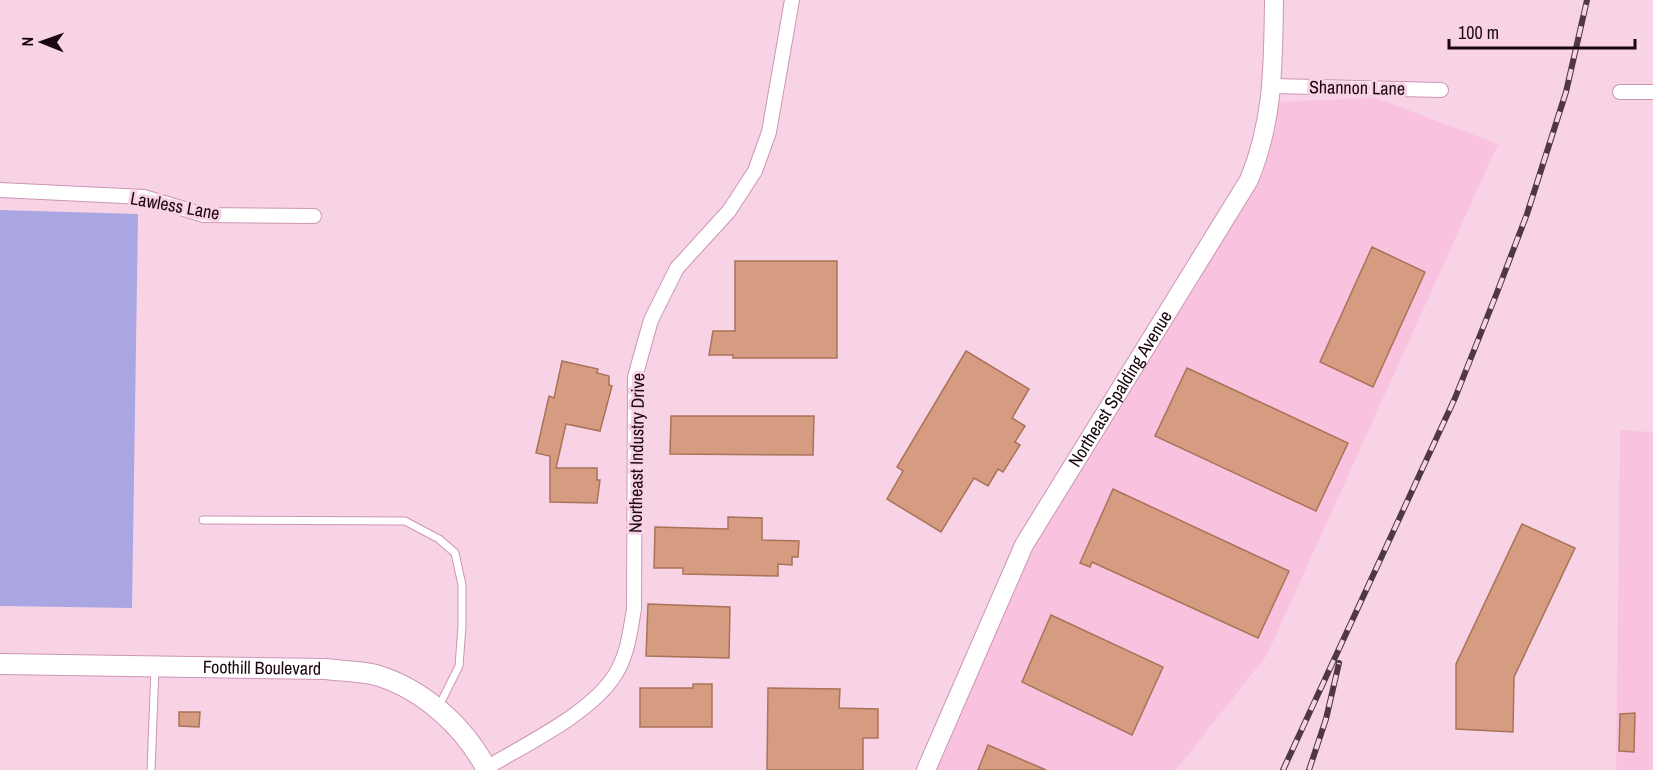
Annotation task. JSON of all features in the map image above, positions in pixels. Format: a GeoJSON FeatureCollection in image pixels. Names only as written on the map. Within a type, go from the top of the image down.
{"type":"FeatureCollection","features":[{"type":"Feature","properties":{"kind":"main road","name":"Foothill Boulevard"},"geometry":{"type":"LineString","coordinates":[[0,664],[325,669],[376,675],[414,693],[438,708],[462,732],[487,769]]}},
{"type":"Feature","properties":{"kind":"street","name":"Northeast Industry Drive"},"geometry":{"type":"LineString","coordinates":[[487,769],[594,699],[615,675],[628,645],[634,609],[635,376],[651,320],[677,268],[729,211],[755,171],[769,132],[792,0]]}},
{"type":"Feature","properties":{"kind":"street","name":"Northeast Spalding Avenue"},"geometry":{"type":"LineString","coordinates":[[926,770],[1024,545],[1249,180],[1262,149],[1273,86],[1274,0]]}},
{"type":"Feature","properties":{"kind":"street","name":"Shannon Lane"},"geometry":{"type":"LineString","coordinates":[[1273,86],[1441,90]]}},
{"type":"Feature","properties":{"kind":"street"},"geometry":{"type":"LineString","coordinates":[[1620,92],[1653,92]]}},
{"type":"Feature","properties":{"kind":"street","name":"Lawless Lane"},"geometry":{"type":"LineString","coordinates":[[0,190],[144,197],[204,215],[314,216]]}},
{"type":"Feature","properties":{"kind":"lane"},"geometry":{"type":"LineString","coordinates":[[203,520],[405,521],[439,538],[455,553],[462,585],[462,626],[459,666],[438,708]]}},
{"type":"Feature","properties":{"kind":"lane"},"geometry":{"type":"LineString","coordinates":[[151,770],[155,666]]}},
{"type":"Feature","properties":{"kind":"shaded area"},"geometry":{"type":"Polygon","coordinates":[[[1376,98],[1498,144],[1267,655],[1176,770],[926,770],[1012,570],[1233,207],[1270,102],[1376,98]]]}},
{"type":"Feature","properties":{"kind":"shaded area"},"geometry":{"type":"Polygon","coordinates":[[[0,210],[138,214],[132,608],[0,606],[0,210]]]}},
{"type":"Feature","properties":{"kind":"shaded area"},"geometry":{"type":"Polygon","coordinates":[[[1620,430],[1653,432],[1653,770],[1616,770],[1620,430]]]}},
{"type":"Feature","properties":{"kind":"building"},"geometry":{"type":"Polygon","coordinates":[[[1372,247],[1425,272],[1373,387],[1320,362],[1372,247]]]}},
{"type":"Feature","properties":{"kind":"building"},"geometry":{"type":"Polygon","coordinates":[[[735,261],[837,261],[837,358],[733,358],[733,355],[709,355],[713,331],[735,331],[735,261]]]}},
{"type":"Feature","properties":{"kind":"building"},"geometry":{"type":"Polygon","coordinates":[[[966,351],[1029,389],[1012,418],[1025,426],[1015,442],[1020,445],[1003,472],[998,469],[988,486],[974,478],[941,532],[887,499],[903,471],[897,467],[966,351]]]}},
{"type":"Feature","properties":{"kind":"building"},"geometry":{"type":"Polygon","coordinates":[[[562,361],[598,369],[597,373],[609,376],[609,385],[612,386],[600,431],[566,424],[556,468],[597,468],[597,480],[600,480],[597,503],[550,502],[550,456],[536,453],[549,396],[554,398],[562,361]]]}},
{"type":"Feature","properties":{"kind":"building"},"geometry":{"type":"Polygon","coordinates":[[[1187,368],[1348,443],[1316,511],[1155,436],[1187,368]]]}},
{"type":"Feature","properties":{"kind":"building"},"geometry":{"type":"Polygon","coordinates":[[[671,416],[814,416],[813,455],[670,454],[671,416]]]}},
{"type":"Feature","properties":{"kind":"building"},"geometry":{"type":"Polygon","coordinates":[[[1113,489],[1289,571],[1258,638],[1092,562],[1090,567],[1080,563],[1113,489]]]}},
{"type":"Feature","properties":{"kind":"building"},"geometry":{"type":"Polygon","coordinates":[[[728,517],[762,518],[762,540],[799,541],[798,557],[792,557],[792,565],[778,564],[778,576],[683,574],[683,568],[654,568],[655,527],[728,529],[728,517]]]}},
{"type":"Feature","properties":{"kind":"building"},"geometry":{"type":"Polygon","coordinates":[[[1522,524],[1575,548],[1514,677],[1513,732],[1456,729],[1456,664],[1522,524]]]}},
{"type":"Feature","properties":{"kind":"building"},"geometry":{"type":"Polygon","coordinates":[[[648,604],[730,607],[729,658],[646,656],[648,604]]]}},
{"type":"Feature","properties":{"kind":"building"},"geometry":{"type":"Polygon","coordinates":[[[1051,615],[1163,667],[1132,735],[1022,682],[1051,615]]]}},
{"type":"Feature","properties":{"kind":"building"},"geometry":{"type":"Polygon","coordinates":[[[693,684],[712,684],[712,727],[640,727],[640,688],[693,688],[693,684]]]}},
{"type":"Feature","properties":{"kind":"building"},"geometry":{"type":"Polygon","coordinates":[[[768,688],[840,689],[839,708],[878,709],[878,738],[863,738],[863,770],[767,770],[768,688]]]}},
{"type":"Feature","properties":{"kind":"building"},"geometry":{"type":"Polygon","coordinates":[[[179,712],[200,712],[199,727],[179,726],[179,712]]]}},
{"type":"Feature","properties":{"kind":"building"},"geometry":{"type":"Polygon","coordinates":[[[1635,713],[1634,752],[1619,751],[1620,714],[1635,713]]]}},
{"type":"Feature","properties":{"kind":"building"},"geometry":{"type":"Polygon","coordinates":[[[988,745],[1046,770],[978,770],[988,745]]]}},
{"type":"Feature","properties":{"kind":"railway"},"geometry":{"type":"LineString","coordinates":[[1283,770],[1455,398],[1496,295],[1527,214],[1566,92],[1587,0]]}},
{"type":"Feature","properties":{"kind":"railway"},"geometry":{"type":"LineString","coordinates":[[1309,770],[1326,719],[1339,663]]}}]}
